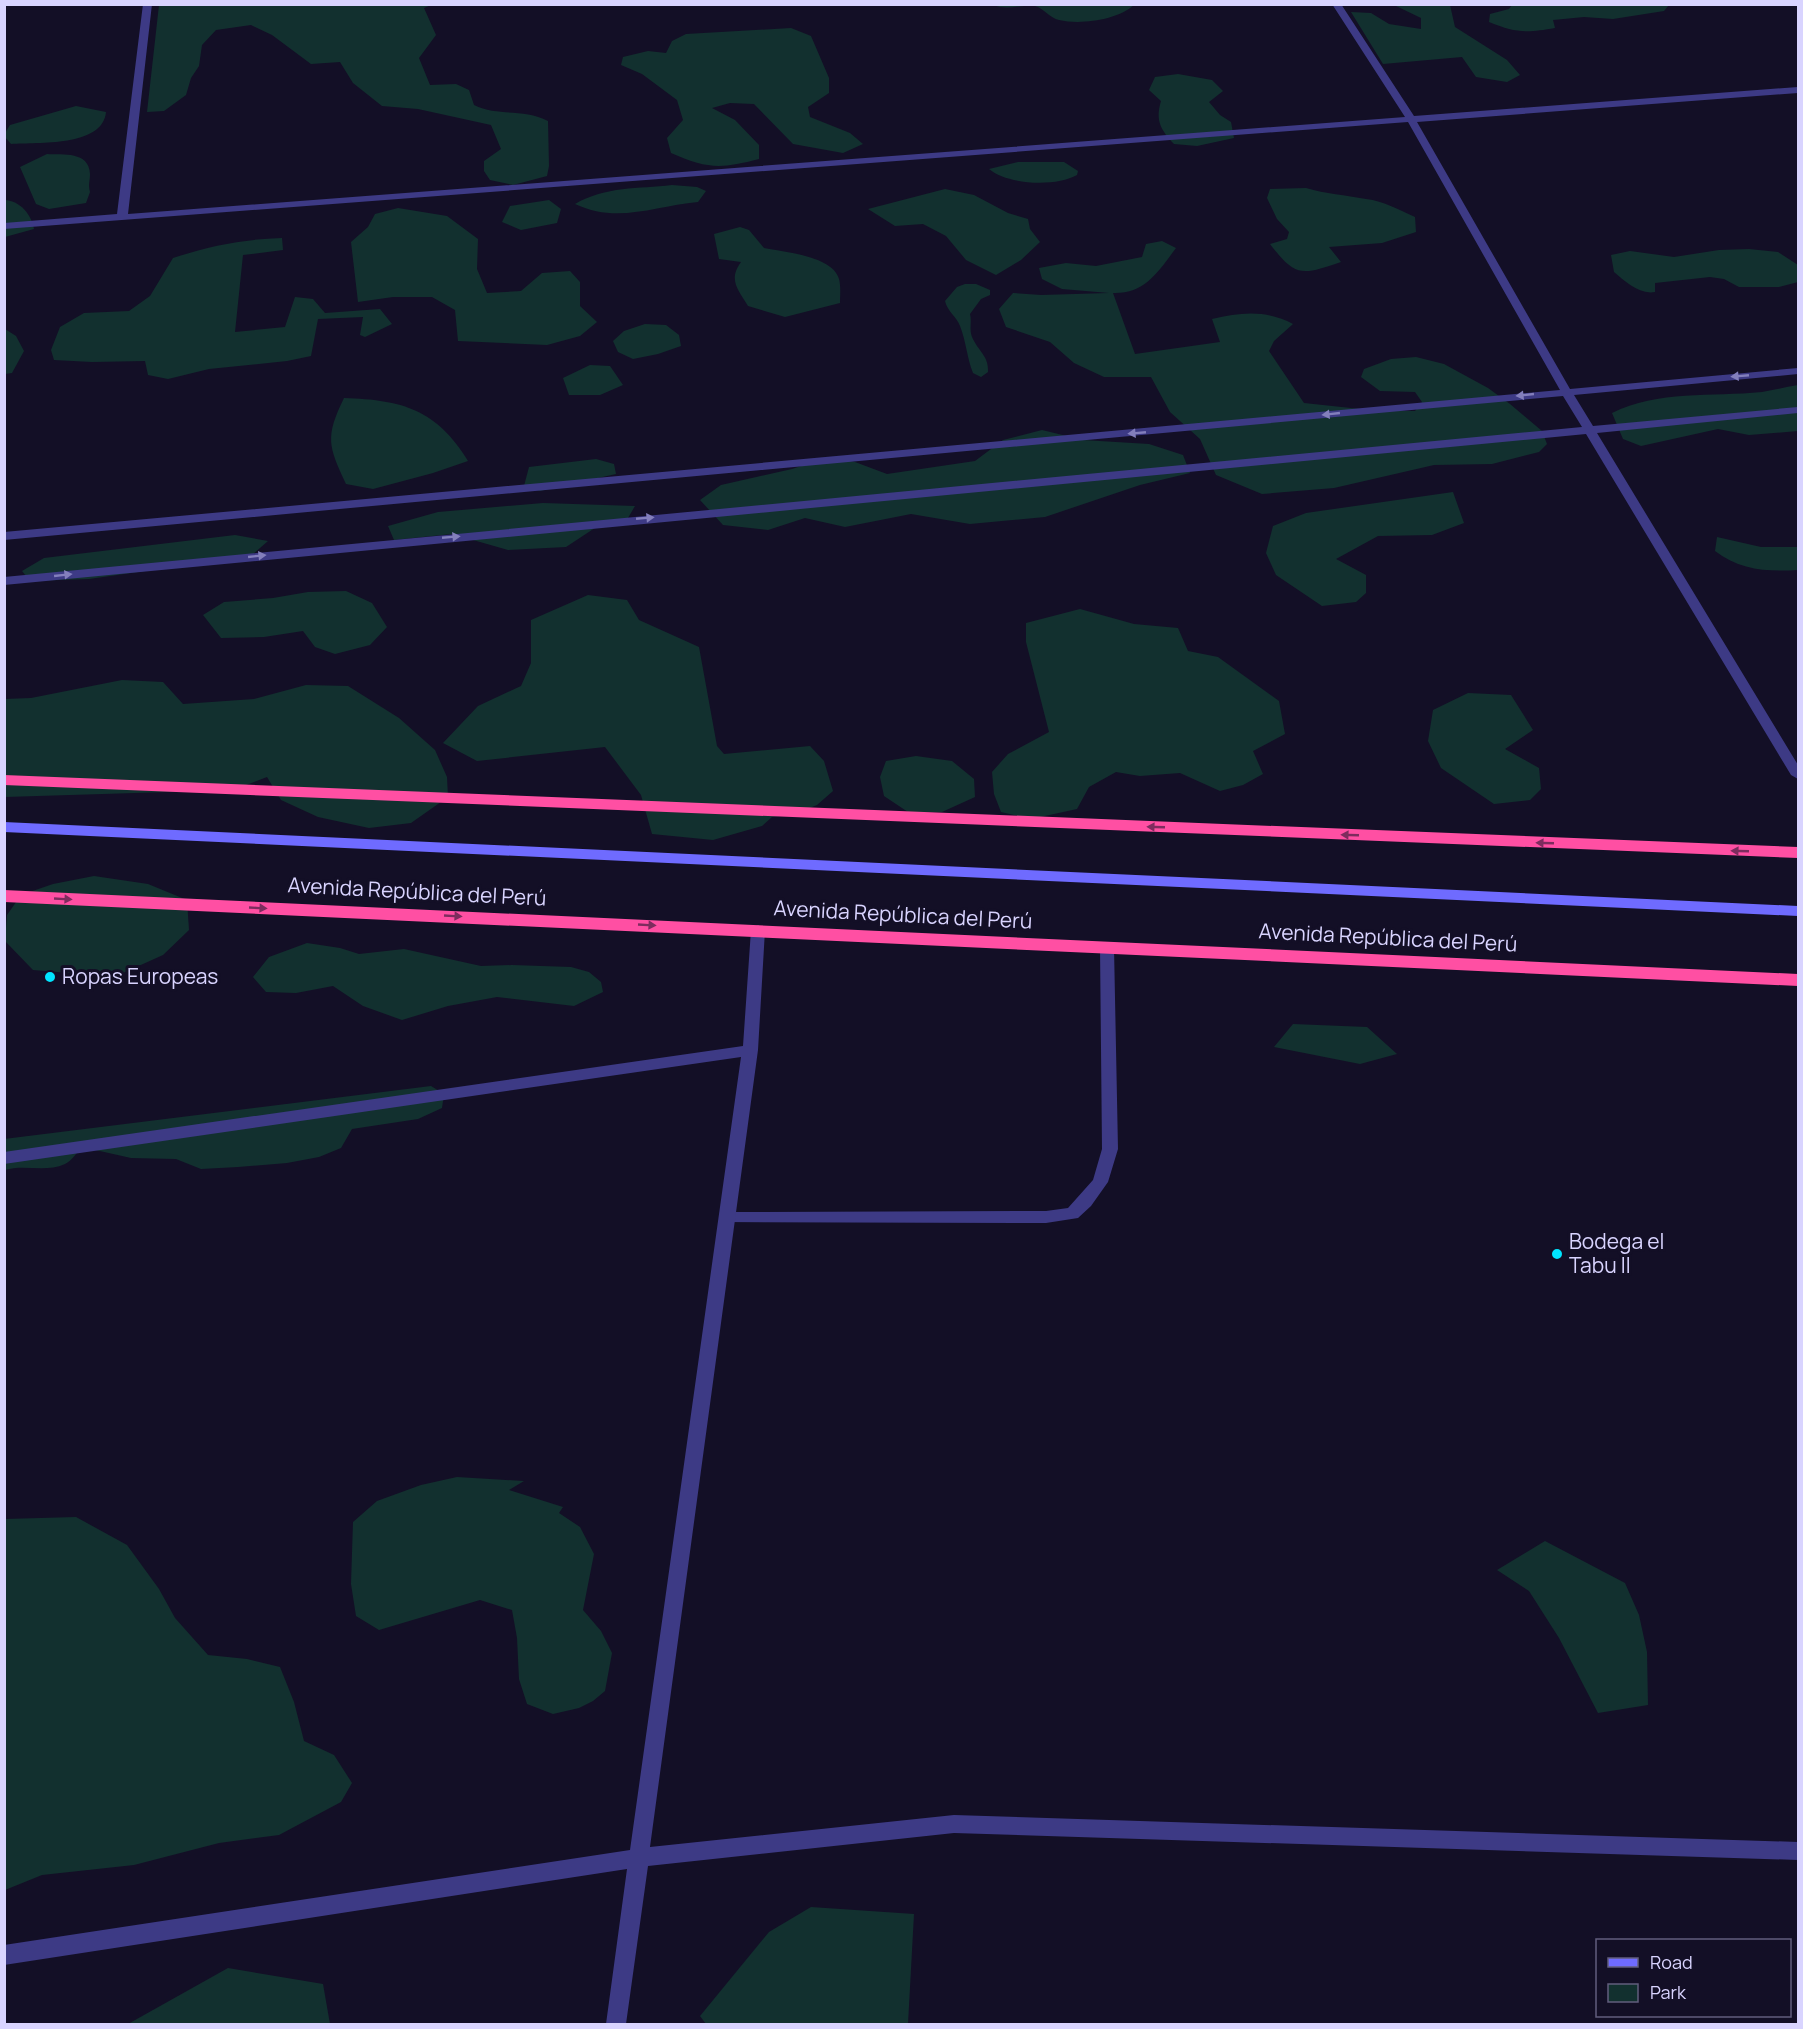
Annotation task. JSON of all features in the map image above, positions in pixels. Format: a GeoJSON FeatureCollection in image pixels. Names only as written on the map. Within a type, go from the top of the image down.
{"type":"FeatureCollection","features":[{"type":"Feature","properties":{"kind":"highway"},"geometry":{"type":"LineString","coordinates":[[4,780],[1798,853]]}},
{"type":"Feature","properties":{"kind":"highway","name":"Avenida República del Perú"},"geometry":{"type":"LineString","coordinates":[[4,896],[1798,980]]}},
{"type":"Feature","properties":{"kind":"street"},"geometry":{"type":"LineString","coordinates":[[122,217],[148,4]]}},
{"type":"Feature","properties":{"kind":"street"},"geometry":{"type":"LineString","coordinates":[[1336,4],[1411,119],[1566,391],[1798,775]]}},
{"type":"Feature","properties":{"kind":"street"},"geometry":{"type":"LineString","coordinates":[[4,226],[1798,90]]}},
{"type":"Feature","properties":{"kind":"street"},"geometry":{"type":"LineString","coordinates":[[4,536],[1798,371]]}},
{"type":"Feature","properties":{"kind":"street"},"geometry":{"type":"LineString","coordinates":[[4,581],[738,509],[1798,410]]}},
{"type":"Feature","properties":{"kind":"street"},"geometry":{"type":"LineString","coordinates":[[4,827],[1798,911]]}},
{"type":"Feature","properties":{"kind":"street"},"geometry":{"type":"LineString","coordinates":[[616,2025],[750,1050],[758,930]]}},
{"type":"Feature","properties":{"kind":"street"},"geometry":{"type":"LineString","coordinates":[[727,1218],[1046,1218],[1072,1214],[1085,1202],[1100,1182],[1110,1149],[1107,947]]}},
{"type":"Feature","properties":{"kind":"street"},"geometry":{"type":"LineString","coordinates":[[4,1158],[750,1050]]}},
{"type":"Feature","properties":{"kind":"street"},"geometry":{"type":"LineString","coordinates":[[4,1955],[638,1858],[954,1824],[1798,1851]]}},
{"type":"Feature","properties":{"kind":"green space"},"geometry":{"type":"Polygon","coordinates":[[[159,5],[431,5],[424,8],[436,35],[419,58],[430,85],[456,84],[469,90],[474,105],[483,109],[530,115],[548,121],[549,166],[547,176],[513,185],[490,180],[484,171],[484,161],[501,149],[491,125],[418,109],[382,106],[353,83],[340,62],[311,64],[272,35],[251,25],[216,30],[202,45],[199,66],[191,78],[186,95],[164,111],[147,112],[159,5]]]}},
{"type":"Feature","properties":{"kind":"green space"},"geometry":{"type":"Polygon","coordinates":[[[994,5],[1134,5],[1109,18],[1078,22],[1056,19],[1035,6],[999,7],[994,5]]]}},
{"type":"Feature","properties":{"kind":"green space"},"geometry":{"type":"Polygon","coordinates":[[[1394,5],[1450,5],[1455,27],[1507,60],[1520,75],[1507,82],[1476,77],[1462,57],[1383,64],[1351,12],[1371,13],[1389,24],[1421,29],[1421,18],[1394,5]]]}},
{"type":"Feature","properties":{"kind":"green space"},"geometry":{"type":"Polygon","coordinates":[[[1512,5],[1669,5],[1664,11],[1613,19],[1584,17],[1553,20],[1555,28],[1537,31],[1514,30],[1489,22],[1490,14],[1509,9],[1512,5]]]}},
{"type":"Feature","properties":{"kind":"green space"},"geometry":{"type":"Polygon","coordinates":[[[791,28],[811,36],[829,78],[829,93],[808,107],[810,117],[850,133],[863,144],[843,153],[793,144],[754,104],[730,103],[712,108],[735,120],[759,145],[759,159],[724,166],[695,162],[671,153],[667,138],[683,120],[677,100],[642,74],[621,65],[623,57],[648,51],[666,53],[672,41],[686,34],[791,28]]]}},
{"type":"Feature","properties":{"kind":"green space"},"geometry":{"type":"Polygon","coordinates":[[[1178,74],[1212,80],[1223,91],[1209,102],[1220,115],[1231,122],[1234,138],[1197,146],[1174,144],[1169,139],[1160,125],[1161,101],[1149,90],[1155,77],[1178,74]]]}},
{"type":"Feature","properties":{"kind":"green space"},"geometry":{"type":"Polygon","coordinates":[[[76,106],[106,112],[102,123],[94,131],[82,137],[68,140],[11,144],[5,137],[10,125],[76,106]]]}},
{"type":"Feature","properties":{"kind":"green space"},"geometry":{"type":"Polygon","coordinates":[[[47,154],[74,156],[85,161],[90,174],[90,192],[86,203],[49,209],[36,204],[20,167],[47,154]]]}},
{"type":"Feature","properties":{"kind":"green space"},"geometry":{"type":"Polygon","coordinates":[[[1018,162],[1064,162],[1078,171],[1077,175],[1068,179],[1045,183],[1008,178],[989,169],[1018,162]]]}},
{"type":"Feature","properties":{"kind":"green space"},"geometry":{"type":"Polygon","coordinates":[[[672,185],[697,187],[706,191],[698,202],[636,212],[606,213],[575,204],[610,191],[672,185]]]}},
{"type":"Feature","properties":{"kind":"green space"},"geometry":{"type":"Polygon","coordinates":[[[1306,188],[1373,200],[1391,206],[1415,217],[1416,232],[1382,243],[1329,247],[1341,262],[1301,271],[1287,263],[1270,244],[1287,239],[1289,232],[1277,219],[1267,198],[1270,189],[1306,188]]]}},
{"type":"Feature","properties":{"kind":"green space"},"geometry":{"type":"Polygon","coordinates":[[[945,189],[974,195],[1008,213],[1028,219],[1030,229],[1040,242],[1021,260],[996,275],[966,260],[946,236],[923,224],[895,226],[868,209],[945,189]]]}},
{"type":"Feature","properties":{"kind":"green space"},"geometry":{"type":"Polygon","coordinates":[[[5,200],[24,209],[34,229],[5,237],[5,200]]]}},
{"type":"Feature","properties":{"kind":"green space"},"geometry":{"type":"Polygon","coordinates":[[[549,200],[561,209],[557,223],[521,230],[502,222],[510,206],[549,200]]]}},
{"type":"Feature","properties":{"kind":"green space"},"geometry":{"type":"Polygon","coordinates":[[[398,208],[447,216],[478,239],[477,269],[487,293],[521,291],[542,273],[570,271],[580,282],[580,306],[597,322],[580,336],[547,345],[458,341],[455,310],[432,297],[393,297],[358,302],[351,242],[368,227],[375,214],[398,208]]]}},
{"type":"Feature","properties":{"kind":"green space"},"geometry":{"type":"Polygon","coordinates":[[[740,227],[749,230],[764,248],[807,256],[828,265],[839,279],[840,303],[785,317],[748,306],[735,279],[741,262],[719,259],[714,234],[740,227]]]}},
{"type":"Feature","properties":{"kind":"green space"},"geometry":{"type":"Polygon","coordinates":[[[282,238],[283,250],[243,255],[235,332],[285,327],[295,297],[313,299],[325,313],[380,309],[392,324],[365,337],[360,335],[363,317],[318,319],[311,356],[287,361],[209,369],[168,379],[148,375],[145,361],[54,360],[51,350],[60,327],[84,313],[129,311],[150,296],[173,258],[227,244],[282,238]]]}},
{"type":"Feature","properties":{"kind":"green space"},"geometry":{"type":"Polygon","coordinates":[[[1162,241],[1176,248],[1157,273],[1134,290],[1113,293],[1135,354],[1220,342],[1212,319],[1244,314],[1273,316],[1293,324],[1274,341],[1269,351],[1304,403],[1379,411],[1415,411],[1422,402],[1415,392],[1380,391],[1361,377],[1364,369],[1391,359],[1416,357],[1444,364],[1488,388],[1542,431],[1547,444],[1539,452],[1492,464],[1434,465],[1334,488],[1262,494],[1216,475],[1200,439],[1170,412],[1151,377],[1104,377],[1074,363],[1050,342],[1006,327],[999,309],[1013,293],[1041,295],[1109,293],[1062,289],[1042,279],[1039,268],[1066,263],[1096,266],[1142,257],[1146,244],[1162,241]]]}},
{"type":"Feature","properties":{"kind":"green space"},"geometry":{"type":"Polygon","coordinates":[[[1749,249],[1778,252],[1798,265],[1798,282],[1779,287],[1739,287],[1724,279],[1710,277],[1655,283],[1655,292],[1649,292],[1633,286],[1614,272],[1611,255],[1630,251],[1674,257],[1719,250],[1749,249]]]}},
{"type":"Feature","properties":{"kind":"green space"},"geometry":{"type":"Polygon","coordinates":[[[976,284],[990,290],[990,295],[981,299],[970,314],[972,337],[988,366],[988,372],[981,377],[973,373],[960,326],[945,301],[957,287],[976,284]]]}},
{"type":"Feature","properties":{"kind":"green space"},"geometry":{"type":"Polygon","coordinates":[[[645,324],[666,325],[679,335],[681,346],[633,359],[618,352],[613,341],[624,331],[645,324]]]}},
{"type":"Feature","properties":{"kind":"green space"},"geometry":{"type":"Polygon","coordinates":[[[5,329],[16,336],[24,351],[12,373],[5,374],[5,329]]]}},
{"type":"Feature","properties":{"kind":"green space"},"geometry":{"type":"Polygon","coordinates":[[[590,365],[610,366],[623,385],[600,395],[569,395],[563,378],[590,365]]]}},
{"type":"Feature","properties":{"kind":"green space"},"geometry":{"type":"Polygon","coordinates":[[[1798,385],[1798,431],[1749,435],[1718,429],[1641,446],[1623,439],[1612,413],[1648,401],[1666,398],[1762,392],[1798,385]]]}},
{"type":"Feature","properties":{"kind":"green space"},"geometry":{"type":"Polygon","coordinates":[[[344,398],[383,401],[416,411],[443,430],[456,443],[468,461],[373,489],[346,484],[335,460],[331,441],[334,423],[344,398]]]}},
{"type":"Feature","properties":{"kind":"green space"},"geometry":{"type":"Polygon","coordinates":[[[1042,430],[1083,440],[1149,444],[1183,455],[1190,473],[1140,485],[1045,517],[970,524],[911,514],[845,527],[805,518],[768,530],[723,525],[700,500],[721,485],[792,469],[829,457],[855,462],[887,474],[975,461],[1003,440],[1042,430]]]}},
{"type":"Feature","properties":{"kind":"green space"},"geometry":{"type":"Polygon","coordinates":[[[596,459],[614,464],[616,474],[540,491],[524,486],[529,467],[596,459]]]}},
{"type":"Feature","properties":{"kind":"green space"},"geometry":{"type":"Polygon","coordinates":[[[1453,492],[1464,523],[1432,535],[1378,536],[1336,559],[1366,575],[1366,593],[1356,602],[1322,606],[1276,575],[1266,553],[1273,526],[1306,513],[1453,492]]]}},
{"type":"Feature","properties":{"kind":"green space"},"geometry":{"type":"Polygon","coordinates":[[[543,503],[635,506],[628,518],[604,522],[566,547],[508,550],[452,534],[394,540],[388,526],[438,512],[543,503]]]}},
{"type":"Feature","properties":{"kind":"green space"},"geometry":{"type":"Polygon","coordinates":[[[235,535],[268,541],[251,556],[89,579],[30,581],[22,571],[44,558],[235,535]]]}},
{"type":"Feature","properties":{"kind":"green space"},"geometry":{"type":"Polygon","coordinates":[[[1717,537],[1761,547],[1798,547],[1798,570],[1765,570],[1734,562],[1715,551],[1717,537]]]}},
{"type":"Feature","properties":{"kind":"green space"},"geometry":{"type":"Polygon","coordinates":[[[346,591],[372,603],[387,627],[370,645],[335,654],[315,647],[303,631],[264,637],[221,638],[203,615],[224,602],[273,598],[308,592],[346,591]]]}},
{"type":"Feature","properties":{"kind":"green space"},"geometry":{"type":"Polygon","coordinates":[[[588,595],[627,600],[639,620],[699,647],[717,746],[724,754],[810,746],[824,761],[833,791],[817,805],[795,814],[772,817],[762,826],[713,840],[652,834],[641,795],[605,747],[477,761],[443,743],[478,706],[521,686],[531,663],[531,620],[588,595]]]}},
{"type":"Feature","properties":{"kind":"green space"},"geometry":{"type":"Polygon","coordinates":[[[1080,609],[1134,624],[1178,628],[1188,651],[1218,657],[1279,701],[1285,734],[1253,751],[1263,774],[1243,785],[1220,791],[1180,773],[1140,776],[1116,772],[1089,787],[1077,809],[1031,819],[1001,812],[994,794],[992,772],[1008,754],[1049,732],[1026,642],[1026,623],[1080,609]]]}},
{"type":"Feature","properties":{"kind":"green space"},"geometry":{"type":"Polygon","coordinates":[[[122,680],[163,682],[183,704],[254,699],[306,685],[348,686],[399,718],[435,750],[447,777],[448,797],[411,823],[369,828],[318,817],[281,800],[267,777],[233,790],[5,797],[5,699],[31,698],[122,680]]]}},
{"type":"Feature","properties":{"kind":"green space"},"geometry":{"type":"Polygon","coordinates":[[[1468,693],[1511,695],[1533,730],[1505,749],[1539,768],[1541,789],[1530,800],[1494,804],[1441,768],[1428,741],[1433,710],[1468,693]]]}},
{"type":"Feature","properties":{"kind":"green space"},"geometry":{"type":"Polygon","coordinates":[[[916,756],[952,761],[974,779],[975,797],[942,812],[908,812],[884,796],[880,777],[886,761],[916,756]]]}},
{"type":"Feature","properties":{"kind":"green space"},"geometry":{"type":"Polygon","coordinates":[[[94,876],[148,884],[187,900],[189,930],[163,955],[123,973],[81,974],[33,970],[5,941],[7,915],[21,895],[53,884],[94,876]]]}},
{"type":"Feature","properties":{"kind":"green space"},"geometry":{"type":"Polygon","coordinates":[[[307,943],[340,948],[359,954],[404,949],[481,966],[571,967],[589,972],[601,982],[603,992],[574,1006],[497,997],[448,1006],[402,1020],[363,1006],[333,986],[296,993],[266,992],[253,977],[269,957],[307,943]]]}},
{"type":"Feature","properties":{"kind":"green space"},"geometry":{"type":"Polygon","coordinates":[[[1293,1024],[1367,1027],[1397,1054],[1360,1064],[1274,1047],[1293,1024]]]}},
{"type":"Feature","properties":{"kind":"green space"},"geometry":{"type":"Polygon","coordinates":[[[431,1086],[444,1094],[442,1108],[418,1119],[352,1129],[341,1148],[319,1157],[287,1163],[201,1169],[176,1159],[131,1158],[82,1147],[70,1161],[57,1167],[5,1170],[4,1139],[431,1086]]]}},
{"type":"Feature","properties":{"kind":"green space"},"geometry":{"type":"Polygon","coordinates":[[[457,1477],[524,1481],[509,1490],[563,1507],[559,1513],[580,1527],[594,1554],[583,1610],[601,1631],[612,1653],[605,1691],[593,1701],[579,1708],[553,1714],[527,1704],[519,1679],[517,1638],[512,1610],[480,1600],[379,1630],[356,1616],[351,1584],[353,1522],[377,1501],[421,1485],[457,1477]]]}},
{"type":"Feature","properties":{"kind":"green space"},"geometry":{"type":"Polygon","coordinates":[[[76,1517],[127,1545],[159,1589],[175,1618],[208,1655],[247,1659],[280,1667],[294,1702],[304,1741],[334,1755],[352,1783],[341,1802],[279,1835],[219,1843],[134,1865],[42,1875],[5,1890],[5,1519],[76,1517]]]}},
{"type":"Feature","properties":{"kind":"green space"},"geometry":{"type":"Polygon","coordinates":[[[1545,1541],[1625,1583],[1639,1615],[1647,1652],[1648,1705],[1598,1713],[1559,1638],[1529,1591],[1497,1570],[1545,1541]]]}},
{"type":"Feature","properties":{"kind":"green space"},"geometry":{"type":"Polygon","coordinates":[[[811,1907],[914,1914],[908,2024],[706,2024],[700,2016],[769,1932],[811,1907]]]}},
{"type":"Feature","properties":{"kind":"green space"},"geometry":{"type":"Polygon","coordinates":[[[228,1968],[323,1984],[330,2024],[128,2024],[228,1968]]]}},
{"type":"Feature","properties":{"kind":"place","name":"Ropas Europeas"},"geometry":{"type":"Point","coordinates":[50,977]}},
{"type":"Feature","properties":{"kind":"place","name":"Bodega el Tabu II"},"geometry":{"type":"Point","coordinates":[1557,1254]}}]}
